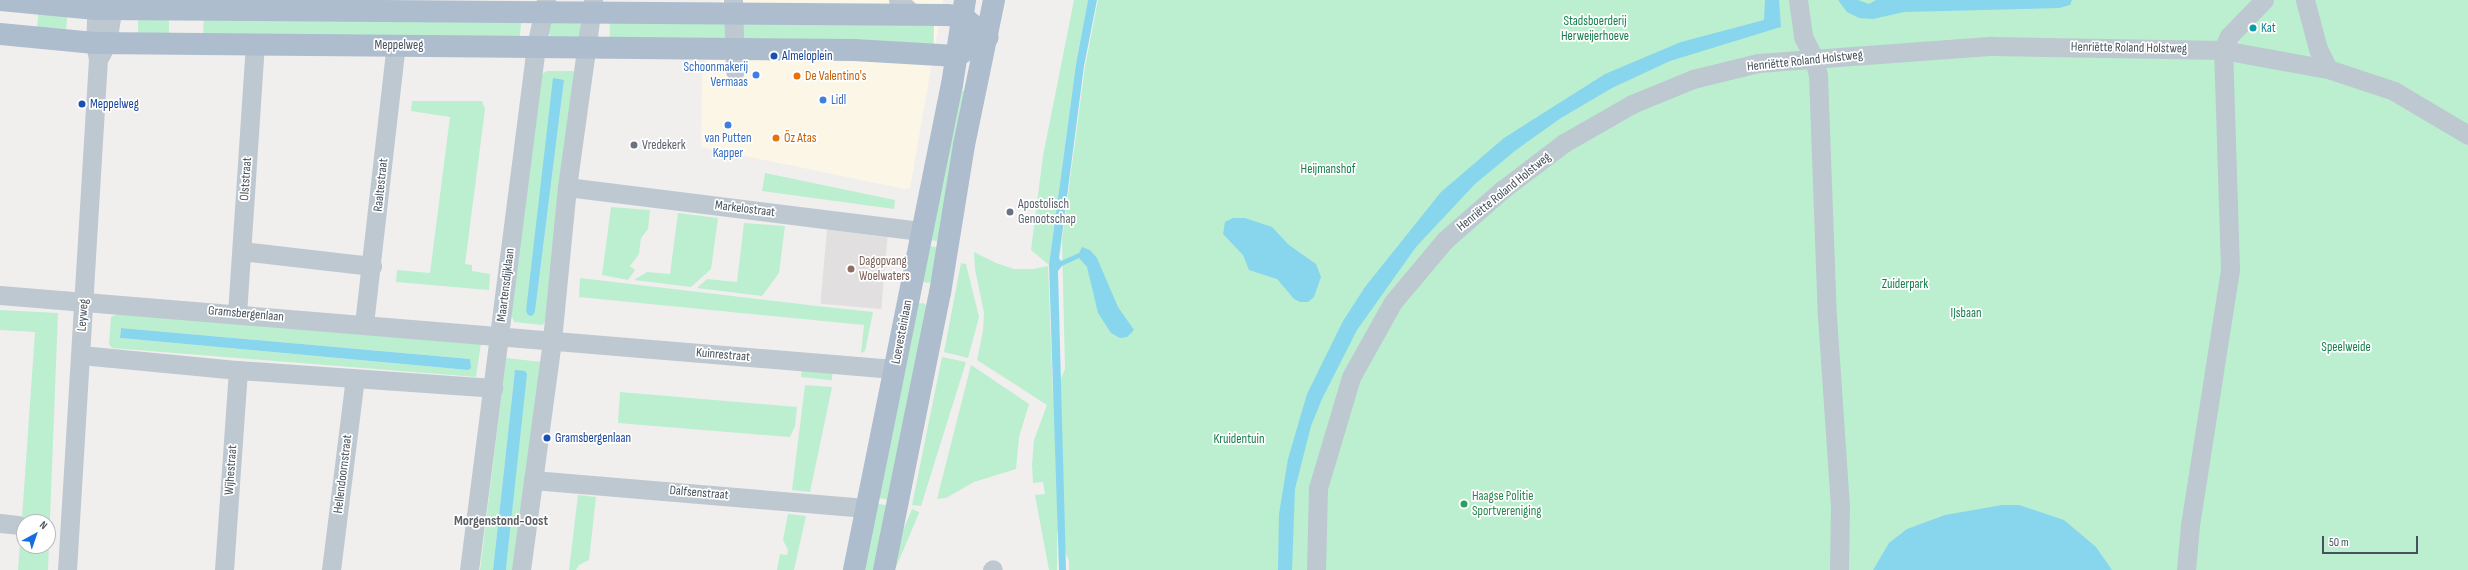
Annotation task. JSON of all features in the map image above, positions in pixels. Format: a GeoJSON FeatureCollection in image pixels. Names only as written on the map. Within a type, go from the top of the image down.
{"type":"FeatureCollection","features":[{"type":"Feature","properties":{"kind":"main road"},"geometry":{"type":"LineString","coordinates":[[0,0],[105,4],[738,8],[914,15],[963,8],[987,37]]}},
{"type":"Feature","properties":{"kind":"main road"},"geometry":{"type":"LineString","coordinates":[[884,570],[940,293],[966,137],[994,0]]}},
{"type":"Feature","properties":{"kind":"main road","name":"Loevesteinlaan"},"geometry":{"type":"LineString","coordinates":[[854,570],[957,56],[963,8]]}},
{"type":"Feature","properties":{"kind":"main road","name":"Meppelweg"},"geometry":{"type":"LineString","coordinates":[[0,34],[100,48],[255,44],[730,49]]}},
{"type":"Feature","properties":{"kind":"main road"},"geometry":{"type":"LineString","coordinates":[[730,49],[854,50],[957,56],[987,37]]}},
{"type":"Feature","properties":{"kind":"street"},"geometry":{"type":"LineString","coordinates":[[898,0],[914,15]]}},
{"type":"Feature","properties":{"kind":"street"},"geometry":{"type":"LineString","coordinates":[[1798,0],[1803,37],[1814,58],[1818,75],[1827,316],[1840,505],[1839,570]]}},
{"type":"Feature","properties":{"kind":"street"},"geometry":{"type":"LineString","coordinates":[[2186,570],[2190,525],[2230,269],[2223,50],[2229,36],[2264,0]]}},
{"type":"Feature","properties":{"kind":"street"},"geometry":{"type":"LineString","coordinates":[[2305,0],[2318,49],[2328,69]]}},
{"type":"Feature","properties":{"kind":"street","name":"Leyweg"},"geometry":{"type":"LineString","coordinates":[[67,570],[100,48],[105,4]]}},
{"type":"Feature","properties":{"kind":"street","name":"Maartensdijklaan"},"geometry":{"type":"LineString","coordinates":[[469,570],[536,46],[544,6]]}},
{"type":"Feature","properties":{"kind":"street"},"geometry":{"type":"LineString","coordinates":[[521,570],[552,340],[567,187],[592,6]]}},
{"type":"Feature","properties":{"kind":"street"},"geometry":{"type":"LineString","coordinates":[[735,71],[730,49],[738,8]]}},
{"type":"Feature","properties":{"kind":"street","name":"Olststraat"},"geometry":{"type":"LineString","coordinates":[[237,314],[255,44]]}},
{"type":"Feature","properties":{"kind":"street","name":"Raaltestraat"},"geometry":{"type":"LineString","coordinates":[[364,324],[372,266],[396,45]]}},
{"type":"Feature","properties":{"kind":"street","name":"Henriëtte Roland Holstweg"},"geometry":{"type":"LineString","coordinates":[[1316,570],[1318,488],[1351,377],[1393,302],[1445,240],[1502,190],[1564,143],[1632,104],[1693,79],[1758,63],[1992,46],[2223,50],[2328,69],[2394,91],[2468,135]]}},
{"type":"Feature","properties":{"kind":"street","name":"Markelostraat"},"geometry":{"type":"LineString","coordinates":[[567,187],[922,231]]}},
{"type":"Feature","properties":{"kind":"street"},"geometry":{"type":"LineString","coordinates":[[242,251],[372,266]]}},
{"type":"Feature","properties":{"kind":"street","name":"Gramsbergenlaan"},"geometry":{"type":"LineString","coordinates":[[0,295],[552,340]]}},
{"type":"Feature","properties":{"kind":"street","name":"Kuinrestraat"},"geometry":{"type":"LineString","coordinates":[[552,340],[894,369]]}},
{"type":"Feature","properties":{"kind":"street"},"geometry":{"type":"LineString","coordinates":[[80,355],[238,370],[492,388]]}},
{"type":"Feature","properties":{"kind":"street","name":"Wijhestraat"},"geometry":{"type":"LineString","coordinates":[[224,570],[238,370]]}},
{"type":"Feature","properties":{"kind":"street","name":"Hellendoornstraat"},"geometry":{"type":"LineString","coordinates":[[331,570],[355,378]]}},
{"type":"Feature","properties":{"kind":"street","name":"Dalfsenstraat"},"geometry":{"type":"LineString","coordinates":[[533,480],[866,508]]}},
{"type":"Feature","properties":{"kind":"shaded area","name":"Almeloplein"},"geometry":{"type":"Polygon","coordinates":[[[721,0],[943,0],[910,188],[905,189],[701,147],[702,73],[721,0]]]}},
{"type":"Feature","properties":{"kind":"shaded area","name":"Dagopvang Woelwaters"},"geometry":{"type":"Polygon","coordinates":[[[827,229],[888,234],[881,309],[820,304],[827,229]]]}},
{"type":"Feature","properties":{"kind":"green space"},"geometry":{"type":"Polygon","coordinates":[[[1074,0],[1088,0],[1076,64],[1049,265],[1031,250],[1043,156],[1074,0]]]}},
{"type":"Feature","properties":{"kind":"green space","name":"Zuiderpark"},"geometry":{"type":"Polygon","coordinates":[[[1098,0],[2468,0],[2468,570],[1069,570],[1069,561],[1057,531],[1057,570],[1049,570],[1035,495],[1045,494],[1043,482],[1033,483],[1032,465],[1034,440],[1047,405],[977,360],[983,331],[984,313],[975,269],[974,252],[996,263],[1014,269],[1033,269],[1048,266],[1053,397],[1065,369],[1062,240],[1085,67],[1098,0]]]}},
{"type":"Feature","properties":{"kind":"green space"},"geometry":{"type":"Polygon","coordinates":[[[39,8],[68,11],[66,32],[37,29],[39,8]]]}},
{"type":"Feature","properties":{"kind":"green space"},"geometry":{"type":"Polygon","coordinates":[[[522,14],[519,44],[203,37],[204,16],[522,14]]]}},
{"type":"Feature","properties":{"kind":"green space"},"geometry":{"type":"Polygon","coordinates":[[[138,16],[169,16],[169,36],[138,36],[138,16]]]}},
{"type":"Feature","properties":{"kind":"green space"},"geometry":{"type":"Polygon","coordinates":[[[610,18],[934,24],[934,46],[610,40],[610,18]]]}},
{"type":"Feature","properties":{"kind":"green space"},"geometry":{"type":"Polygon","coordinates":[[[551,21],[580,23],[580,37],[555,41],[547,32],[551,21]]]}},
{"type":"Feature","properties":{"kind":"green space"},"geometry":{"type":"Polygon","coordinates":[[[547,71],[573,71],[576,75],[548,316],[543,325],[514,322],[511,314],[542,74],[547,71]],[[564,80],[528,315],[535,312],[564,80]]]}},
{"type":"Feature","properties":{"kind":"green space"},"geometry":{"type":"Polygon","coordinates":[[[957,90],[966,91],[941,242],[926,239],[957,90]]]}},
{"type":"Feature","properties":{"kind":"green space"},"geometry":{"type":"Polygon","coordinates":[[[412,101],[482,101],[485,109],[465,264],[472,265],[472,271],[490,274],[489,290],[396,282],[397,270],[430,273],[450,117],[411,111],[412,101]]]}},
{"type":"Feature","properties":{"kind":"green space"},"geometry":{"type":"Polygon","coordinates":[[[765,173],[895,200],[894,209],[762,191],[765,173]]]}},
{"type":"Feature","properties":{"kind":"green space"},"geometry":{"type":"Polygon","coordinates":[[[611,207],[650,210],[648,229],[641,238],[639,254],[630,266],[635,270],[628,280],[602,275],[611,207]]]}},
{"type":"Feature","properties":{"kind":"green space"},"geometry":{"type":"Polygon","coordinates":[[[678,213],[718,218],[711,269],[691,287],[634,280],[647,272],[670,274],[678,213]]]}},
{"type":"Feature","properties":{"kind":"green space"},"geometry":{"type":"Polygon","coordinates":[[[744,223],[785,226],[779,273],[762,296],[697,288],[707,279],[737,282],[744,223]]]}},
{"type":"Feature","properties":{"kind":"green space"},"geometry":{"type":"Polygon","coordinates":[[[925,245],[940,248],[932,281],[929,283],[922,282],[925,245]]]}},
{"type":"Feature","properties":{"kind":"green space"},"geometry":{"type":"Polygon","coordinates":[[[961,263],[966,264],[979,317],[968,358],[944,352],[961,263]]]}},
{"type":"Feature","properties":{"kind":"green space"},"geometry":{"type":"Polygon","coordinates":[[[580,278],[873,312],[865,351],[861,353],[864,325],[579,297],[580,278]]]}},
{"type":"Feature","properties":{"kind":"green space"},"geometry":{"type":"Polygon","coordinates":[[[923,303],[928,306],[893,501],[874,497],[916,304],[923,303]]]}},
{"type":"Feature","properties":{"kind":"green space"},"geometry":{"type":"Polygon","coordinates":[[[0,310],[58,313],[50,514],[22,514],[35,332],[0,330],[0,310]]]}},
{"type":"Feature","properties":{"kind":"green space"},"geometry":{"type":"Polygon","coordinates":[[[117,314],[481,343],[476,377],[112,348],[109,344],[111,317],[117,314]],[[121,328],[120,338],[468,370],[470,359],[121,328]]]}},
{"type":"Feature","properties":{"kind":"green space"},"geometry":{"type":"Polygon","coordinates":[[[942,357],[966,362],[921,506],[912,505],[942,357]]]}},
{"type":"Feature","properties":{"kind":"green space"},"geometry":{"type":"Polygon","coordinates":[[[506,358],[542,362],[516,570],[506,570],[509,540],[515,371],[493,570],[480,570],[506,358]]]}},
{"type":"Feature","properties":{"kind":"green space"},"geometry":{"type":"Polygon","coordinates":[[[971,365],[1029,404],[1019,437],[1016,469],[974,482],[946,498],[937,499],[971,365]]]}},
{"type":"Feature","properties":{"kind":"green space"},"geometry":{"type":"Polygon","coordinates":[[[802,368],[833,371],[832,380],[801,377],[802,368]]]}},
{"type":"Feature","properties":{"kind":"green space"},"geometry":{"type":"Polygon","coordinates":[[[805,385],[832,387],[810,492],[792,490],[805,385]]]}},
{"type":"Feature","properties":{"kind":"green space"},"geometry":{"type":"Polygon","coordinates":[[[620,392],[797,407],[795,426],[790,437],[618,423],[620,392]]]}},
{"type":"Feature","properties":{"kind":"green space"},"geometry":{"type":"Polygon","coordinates":[[[578,495],[596,497],[589,560],[579,565],[576,570],[569,570],[578,495]]]}},
{"type":"Feature","properties":{"kind":"green space"},"geometry":{"type":"Polygon","coordinates":[[[873,503],[892,506],[882,570],[862,570],[873,503]]]}},
{"type":"Feature","properties":{"kind":"green space"},"geometry":{"type":"Polygon","coordinates":[[[912,509],[919,512],[895,569],[888,566],[912,509]]]}},
{"type":"Feature","properties":{"kind":"green space"},"geometry":{"type":"Polygon","coordinates":[[[788,514],[806,516],[794,570],[777,570],[780,554],[787,555],[788,550],[783,540],[788,514]]]}},
{"type":"Feature","properties":{"kind":"green space"},"geometry":{"type":"Polygon","coordinates":[[[19,554],[49,554],[48,570],[18,570],[19,554]]]}},
{"type":"Feature","properties":{"kind":"water"},"geometry":{"type":"Polygon","coordinates":[[[1088,0],[1097,0],[1084,66],[1059,258],[1061,261],[1079,253],[1082,247],[1090,250],[1097,258],[1118,307],[1134,330],[1127,337],[1120,338],[1111,333],[1098,313],[1087,267],[1079,258],[1062,266],[1058,271],[1066,570],[1059,570],[1049,265],[1076,64],[1088,0]]]}},
{"type":"Feature","properties":{"kind":"water"},"geometry":{"type":"Polygon","coordinates":[[[1765,0],[1779,0],[1781,27],[1670,61],[1612,88],[1561,118],[1516,150],[1475,184],[1416,247],[1357,330],[1322,399],[1311,426],[1295,489],[1292,570],[1278,570],[1279,514],[1288,459],[1307,394],[1343,321],[1365,287],[1441,192],[1504,138],[1605,74],[1681,42],[1764,20],[1765,0]]]}},
{"type":"Feature","properties":{"kind":"water"},"geometry":{"type":"Polygon","coordinates":[[[1838,0],[1858,0],[1869,4],[1876,0],[2072,0],[2070,5],[2059,8],[1904,12],[1873,19],[1859,18],[1847,12],[1838,0]]]}},
{"type":"Feature","properties":{"kind":"water"},"geometry":{"type":"Polygon","coordinates":[[[553,78],[564,80],[535,312],[532,316],[528,315],[526,311],[553,78]]]}},
{"type":"Feature","properties":{"kind":"water"},"geometry":{"type":"Polygon","coordinates":[[[1233,218],[1245,218],[1272,227],[1289,245],[1316,264],[1321,277],[1314,297],[1308,302],[1300,302],[1294,299],[1277,279],[1249,270],[1243,255],[1223,234],[1225,222],[1233,218]]]}},
{"type":"Feature","properties":{"kind":"water"},"geometry":{"type":"Polygon","coordinates":[[[121,328],[470,359],[471,368],[468,370],[120,338],[121,328]]]}},
{"type":"Feature","properties":{"kind":"water"},"geometry":{"type":"Polygon","coordinates":[[[515,370],[525,371],[527,374],[506,570],[493,570],[515,370]]]}},
{"type":"Feature","properties":{"kind":"water"},"geometry":{"type":"Polygon","coordinates":[[[2002,505],[2019,505],[2064,520],[2096,547],[2112,570],[1873,570],[1889,543],[1907,529],[1945,515],[2002,505]]]}},
{"type":"Feature","properties":{"kind":"place","name":"Kat"},"geometry":{"type":"Point","coordinates":[2253,28]}},
{"type":"Feature","properties":{"kind":"place","name":"Almeloplein"},"geometry":{"type":"Point","coordinates":[774,56]}},
{"type":"Feature","properties":{"kind":"place","name":"Schoonmakerij Vermaas"},"geometry":{"type":"Point","coordinates":[756,75]}},
{"type":"Feature","properties":{"kind":"place","name":"De Valentino's"},"geometry":{"type":"Point","coordinates":[797,76]}},
{"type":"Feature","properties":{"kind":"place","name":"Lidl"},"geometry":{"type":"Point","coordinates":[823,100]}},
{"type":"Feature","properties":{"kind":"place","name":"Meppelweg"},"geometry":{"type":"Point","coordinates":[82,104]}},
{"type":"Feature","properties":{"kind":"place","name":"van Putten Kapper"},"geometry":{"type":"Point","coordinates":[728,125]}},
{"type":"Feature","properties":{"kind":"place","name":"Öz Atas"},"geometry":{"type":"Point","coordinates":[776,138]}},
{"type":"Feature","properties":{"kind":"place","name":"Vredekerk"},"geometry":{"type":"Point","coordinates":[634,145]}},
{"type":"Feature","properties":{"kind":"place","name":"Apostolisch Genootschap"},"geometry":{"type":"Point","coordinates":[1010,212]}},
{"type":"Feature","properties":{"kind":"place","name":"Dagopvang Woelwaters"},"geometry":{"type":"Point","coordinates":[851,269]}},
{"type":"Feature","properties":{"kind":"place","name":"Gramsbergenlaan"},"geometry":{"type":"Point","coordinates":[547,438]}},
{"type":"Feature","properties":{"kind":"place","name":"Haagse Politie Sportvereniging"},"geometry":{"type":"Point","coordinates":[1464,504]}},
{"type":"Feature","properties":{"kind":"district","name":"Morgenstond-Oost"},"geometry":{"type":"Point","coordinates":[501,521]}},
{"type":"Feature","properties":{"kind":"park label","name":"Stadsboerderij Herweijerhoeve"},"geometry":{"type":"Point","coordinates":[1595,30]}},
{"type":"Feature","properties":{"kind":"park label","name":"Heijmanshof"},"geometry":{"type":"Point","coordinates":[1328,169]}},
{"type":"Feature","properties":{"kind":"park label","name":"IJsbaan"},"geometry":{"type":"Point","coordinates":[1966,313]}},
{"type":"Feature","properties":{"kind":"park label","name":"Speelweide"},"geometry":{"type":"Point","coordinates":[2346,347]}},
{"type":"Feature","properties":{"kind":"park label","name":"Kruidentuin"},"geometry":{"type":"Point","coordinates":[1239,439]}}]}
